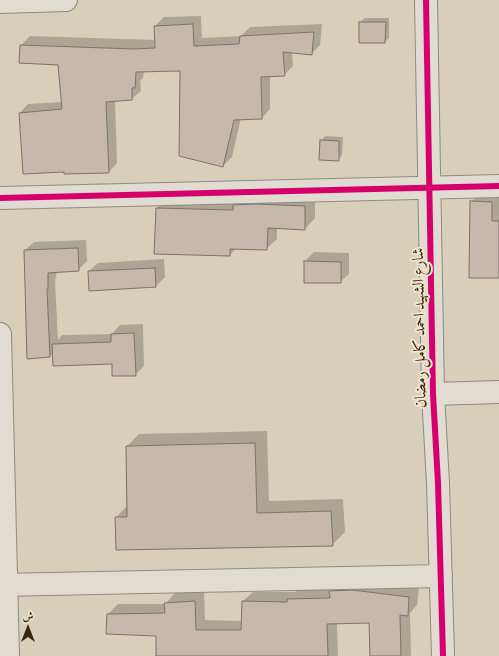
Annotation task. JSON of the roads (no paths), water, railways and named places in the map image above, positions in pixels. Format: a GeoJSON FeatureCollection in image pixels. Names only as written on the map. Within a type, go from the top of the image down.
{"type":"FeatureCollection","features":[{"type":"Feature","properties":{"kind":"street"},"geometry":{"type":"LineString","coordinates":[[0,2],[66,0]]}},
{"type":"Feature","properties":{"kind":"street","name":"شارع الشهيد احمد كامل رمضان"},"geometry":{"type":"LineString","coordinates":[[426,0],[433,394],[438,483],[443,656]]}},
{"type":"Feature","properties":{"kind":"street"},"geometry":{"type":"LineString","coordinates":[[0,198],[499,186]]}},
{"type":"Feature","properties":{"kind":"street"},"geometry":{"type":"LineString","coordinates":[[0,334],[3,585],[8,656]]}},
{"type":"Feature","properties":{"kind":"street"},"geometry":{"type":"LineString","coordinates":[[433,394],[499,392]]}},
{"type":"Feature","properties":{"kind":"street"},"geometry":{"type":"LineString","coordinates":[[3,585],[440,576]]}}]}
